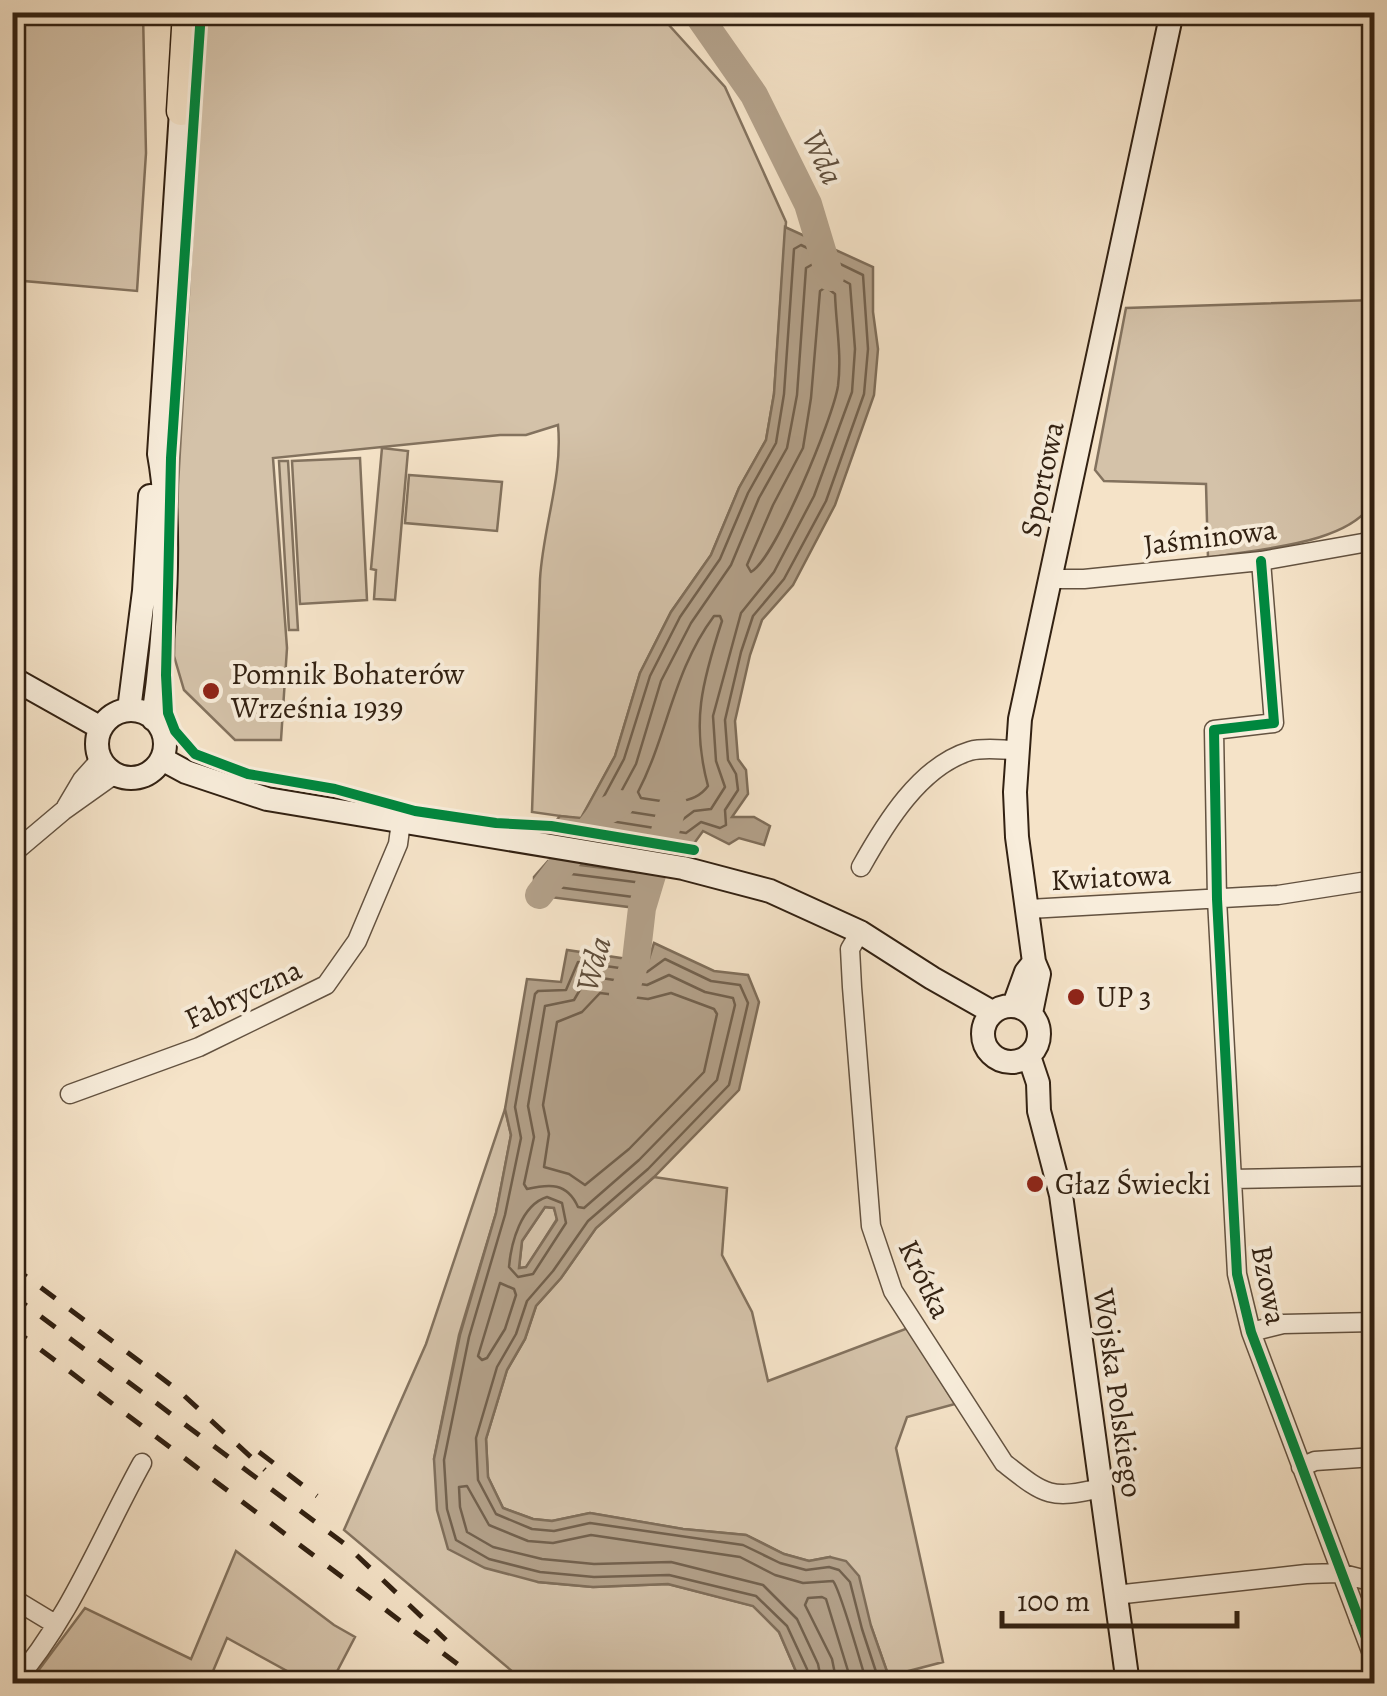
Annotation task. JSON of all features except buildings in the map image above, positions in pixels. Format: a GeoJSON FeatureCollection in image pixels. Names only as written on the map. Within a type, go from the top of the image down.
{"type":"FeatureCollection","features":[{"type":"Feature","properties":{"kind":"main road"},"geometry":{"type":"LineString","coordinates":[[181,111],[187,12]]}},
{"type":"Feature","properties":{"kind":"street","name":"Sportowa"},"geometry":{"type":"LineString","coordinates":[[1005,1014],[1034,962],[1017,837],[1020,719],[1172,12]]}},
{"type":"Feature","properties":{"kind":"street"},"geometry":{"type":"LineString","coordinates":[[153,718],[129,710],[108,719],[97,738],[108,767],[136,778],[156,768],[162,759],[164,737],[153,718],[164,596],[163,478],[159,454],[181,111]]}},
{"type":"Feature","properties":{"kind":"street"},"geometry":{"type":"LineString","coordinates":[[129,710],[144,591],[151,477],[159,454]]}},
{"type":"Feature","properties":{"kind":"street","name":"Jaśminowa"},"geometry":{"type":"LineString","coordinates":[[1051,578],[1084,579],[1261,561],[1374,540]]}},
{"type":"Feature","properties":{"kind":"street","name":"Bzowa"},"geometry":{"type":"LineString","coordinates":[[1261,561],[1274,723],[1214,730],[1217,899],[1237,1274],[1251,1332],[1374,1658]]}},
{"type":"Feature","properties":{"kind":"street"},"geometry":{"type":"LineString","coordinates":[[12,678],[101,728]]}},
{"type":"Feature","properties":{"kind":"street"},"geometry":{"type":"LineString","coordinates":[[861,867],[901,806],[945,761],[975,750],[1017,750]]}},
{"type":"Feature","properties":{"kind":"street"},"geometry":{"type":"LineString","coordinates":[[162,759],[186,772],[267,799],[716,876],[770,892],[860,932],[932,978],[1005,1014],[1040,1035],[1037,1046],[1020,1059],[1002,1061],[988,1052],[982,1035],[1005,1014]]}},
{"type":"Feature","properties":{"kind":"street"},"geometry":{"type":"LineString","coordinates":[[12,854],[63,811],[82,780],[108,767]]}},
{"type":"Feature","properties":{"kind":"street","name":"Fabryczna"},"geometry":{"type":"LineString","coordinates":[[70,1094],[199,1047],[326,985],[357,941],[398,844],[401,822]]}},
{"type":"Feature","properties":{"kind":"street","name":"Kwiatowa"},"geometry":{"type":"LineString","coordinates":[[1029,909],[1278,895],[1374,880]]}},
{"type":"Feature","properties":{"kind":"street","name":"Krótka"},"geometry":{"type":"LineString","coordinates":[[860,932],[850,950],[852,988],[871,1226],[883,1268],[903,1308],[1004,1463],[1057,1496],[1100,1488]]}},
{"type":"Feature","properties":{"kind":"street","name":"Wojska Polskiego"},"geometry":{"type":"LineString","coordinates":[[1020,1059],[1061,1195],[1128,1684]]}},
{"type":"Feature","properties":{"kind":"street"},"geometry":{"type":"LineString","coordinates":[[1232,1180],[1374,1176]]}},
{"type":"Feature","properties":{"kind":"street"},"geometry":{"type":"LineString","coordinates":[[1251,1332],[1284,1324],[1374,1322]]}},
{"type":"Feature","properties":{"kind":"street"},"geometry":{"type":"LineString","coordinates":[[1301,1466],[1315,1461],[1374,1457]]}},
{"type":"Feature","properties":{"kind":"street"},"geometry":{"type":"LineString","coordinates":[[13,1684],[79,1589],[142,1462]]}},
{"type":"Feature","properties":{"kind":"street"},"geometry":{"type":"LineString","coordinates":[[1115,1595],[1340,1573],[1374,1582]]}},
{"type":"Feature","properties":{"kind":"street"},"geometry":{"type":"LineString","coordinates":[[1359,1620],[1374,1595]]}},
{"type":"Feature","properties":{"kind":"street"},"geometry":{"type":"LineString","coordinates":[[12,1598],[55,1624]]}},
{"type":"Feature","properties":{"kind":"shaded area"},"geometry":{"type":"Polygon","coordinates":[[[12,13],[143,13],[146,153],[137,291],[13,280],[12,13]]]}},
{"type":"Feature","properties":{"kind":"shaded area"},"geometry":{"type":"Polygon","coordinates":[[[205,13],[658,13],[725,87],[786,222],[774,394],[766,440],[739,488],[711,555],[671,612],[640,673],[615,756],[581,819],[532,812],[540,579],[558,463],[558,425],[526,435],[273,458],[287,648],[281,740],[235,740],[184,690],[174,656],[178,485],[205,13]]]}},
{"type":"Feature","properties":{"kind":"shaded area"},"geometry":{"type":"Polygon","coordinates":[[[1374,300],[1374,500],[1345,527],[1275,548],[1208,558],[1206,484],[1104,481],[1095,470],[1126,308],[1374,300]]]}},
{"type":"Feature","properties":{"kind":"shaded area"},"geometry":{"type":"Polygon","coordinates":[[[382,448],[408,451],[395,600],[374,599],[376,570],[371,569],[382,448]]]}},
{"type":"Feature","properties":{"kind":"shaded area"},"geometry":{"type":"Polygon","coordinates":[[[360,458],[367,600],[300,604],[292,461],[360,458]]]}},
{"type":"Feature","properties":{"kind":"shaded area"},"geometry":{"type":"Polygon","coordinates":[[[279,461],[288,461],[298,630],[289,630],[279,461]]]}},
{"type":"Feature","properties":{"kind":"shaded area"},"geometry":{"type":"Polygon","coordinates":[[[409,475],[502,482],[497,531],[405,523],[409,475]]]}},
{"type":"Feature","properties":{"kind":"shaded area"},"geometry":{"type":"Polygon","coordinates":[[[505,1109],[511,1135],[496,1213],[459,1335],[434,1459],[538,1582],[593,1587],[668,1584],[754,1606],[779,1632],[801,1683],[502,1683],[513,1672],[344,1530],[426,1344],[505,1109]]]}},
{"type":"Feature","properties":{"kind":"shaded area"},"geometry":{"type":"Polygon","coordinates":[[[654,1177],[727,1188],[722,1255],[752,1312],[768,1381],[908,1328],[955,1404],[907,1417],[896,1448],[943,1662],[901,1673],[903,1683],[891,1683],[871,1626],[830,1557],[809,1561],[784,1554],[746,1535],[590,1513],[552,1521],[533,1519],[503,1508],[488,1477],[486,1439],[507,1370],[525,1339],[536,1306],[596,1228],[654,1177]]]}},
{"type":"Feature","properties":{"kind":"shaded area"},"geometry":{"type":"Polygon","coordinates":[[[545,1207],[554,1208],[557,1219],[526,1268],[519,1268],[522,1241],[545,1207]]]}},
{"type":"Feature","properties":{"kind":"shaded area"},"geometry":{"type":"Polygon","coordinates":[[[236,1551],[355,1637],[331,1683],[309,1683],[227,1638],[208,1683],[29,1683],[85,1608],[191,1659],[236,1551]]]}},
{"type":"Feature","properties":{"kind":"water"},"geometry":{"type":"Polygon","coordinates":[[[785,227],[873,267],[878,349],[874,395],[835,505],[793,585],[762,620],[750,655],[735,721],[738,759],[746,770],[748,794],[732,817],[754,817],[770,826],[764,845],[739,838],[729,844],[703,831],[693,845],[555,822],[560,816],[581,818],[615,756],[640,673],[671,612],[711,555],[739,488],[766,440],[774,394],[785,227]]]}},
{"type":"Feature","properties":{"kind":"water"},"geometry":{"type":"Polygon","coordinates":[[[548,861],[660,875],[652,910],[534,895],[534,877],[548,861]]]}},
{"type":"Feature","properties":{"kind":"water"},"geometry":{"type":"Polygon","coordinates":[[[654,943],[714,971],[748,975],[759,1002],[739,1090],[654,1177],[596,1228],[536,1306],[525,1339],[507,1370],[486,1439],[488,1477],[503,1508],[533,1519],[552,1521],[590,1513],[746,1535],[784,1554],[809,1561],[830,1557],[846,1561],[859,1576],[891,1683],[801,1683],[779,1632],[753,1606],[668,1584],[593,1587],[538,1582],[485,1568],[448,1549],[437,1510],[434,1459],[460,1335],[496,1213],[511,1135],[505,1109],[527,979],[561,982],[567,950],[648,962],[654,943]],[[545,1207],[522,1241],[519,1268],[526,1267],[557,1220],[554,1208],[545,1207]]]}},
{"type":"Feature","properties":{"kind":"waterway","name":"Wda"},"geometry":{"type":"LineString","coordinates":[[696,12],[754,95],[808,204],[830,277]]}},
{"type":"Feature","properties":{"kind":"waterway"},"geometry":{"type":"LineString","coordinates":[[539,895],[602,813],[620,804]]}},
{"type":"Feature","properties":{"kind":"waterway","name":"Wda"},"geometry":{"type":"LineString","coordinates":[[623,995],[636,960],[642,908],[673,805]]}},
{"type":"Feature","properties":{"kind":"railway"},"geometry":{"type":"LineString","coordinates":[[12,1266],[179,1391],[265,1470]]}},
{"type":"Feature","properties":{"kind":"railway"},"geometry":{"type":"LineString","coordinates":[[12,1295],[346,1545],[446,1640]]}},
{"type":"Feature","properties":{"kind":"railway"},"geometry":{"type":"LineString","coordinates":[[12,1328],[484,1684]]}},
{"type":"Feature","properties":{"kind":"railway"},"geometry":{"type":"LineString","coordinates":[[259,1452],[317,1496]]}},
{"type":"Feature","properties":{"kind":"cycle path"},"geometry":{"type":"LineString","coordinates":[[201,12],[171,458],[166,675],[168,713],[175,731],[195,754],[248,774],[335,789],[415,811],[496,823],[551,826],[694,850]]}},
{"type":"Feature","properties":{"kind":"cycle path"},"geometry":{"type":"LineString","coordinates":[[1261,561],[1274,723],[1214,730],[1217,899],[1237,1274],[1251,1332],[1374,1659]]}},
{"type":"Feature","properties":{"kind":"place","name":"Pomnik Bohaterów Września 1939"},"geometry":{"type":"Point","coordinates":[211,691]}},
{"type":"Feature","properties":{"kind":"place","name":"UP 3"},"geometry":{"type":"Point","coordinates":[1076,997]}},
{"type":"Feature","properties":{"kind":"place","name":"Głaz Świecki"},"geometry":{"type":"Point","coordinates":[1035,1184]}}]}
